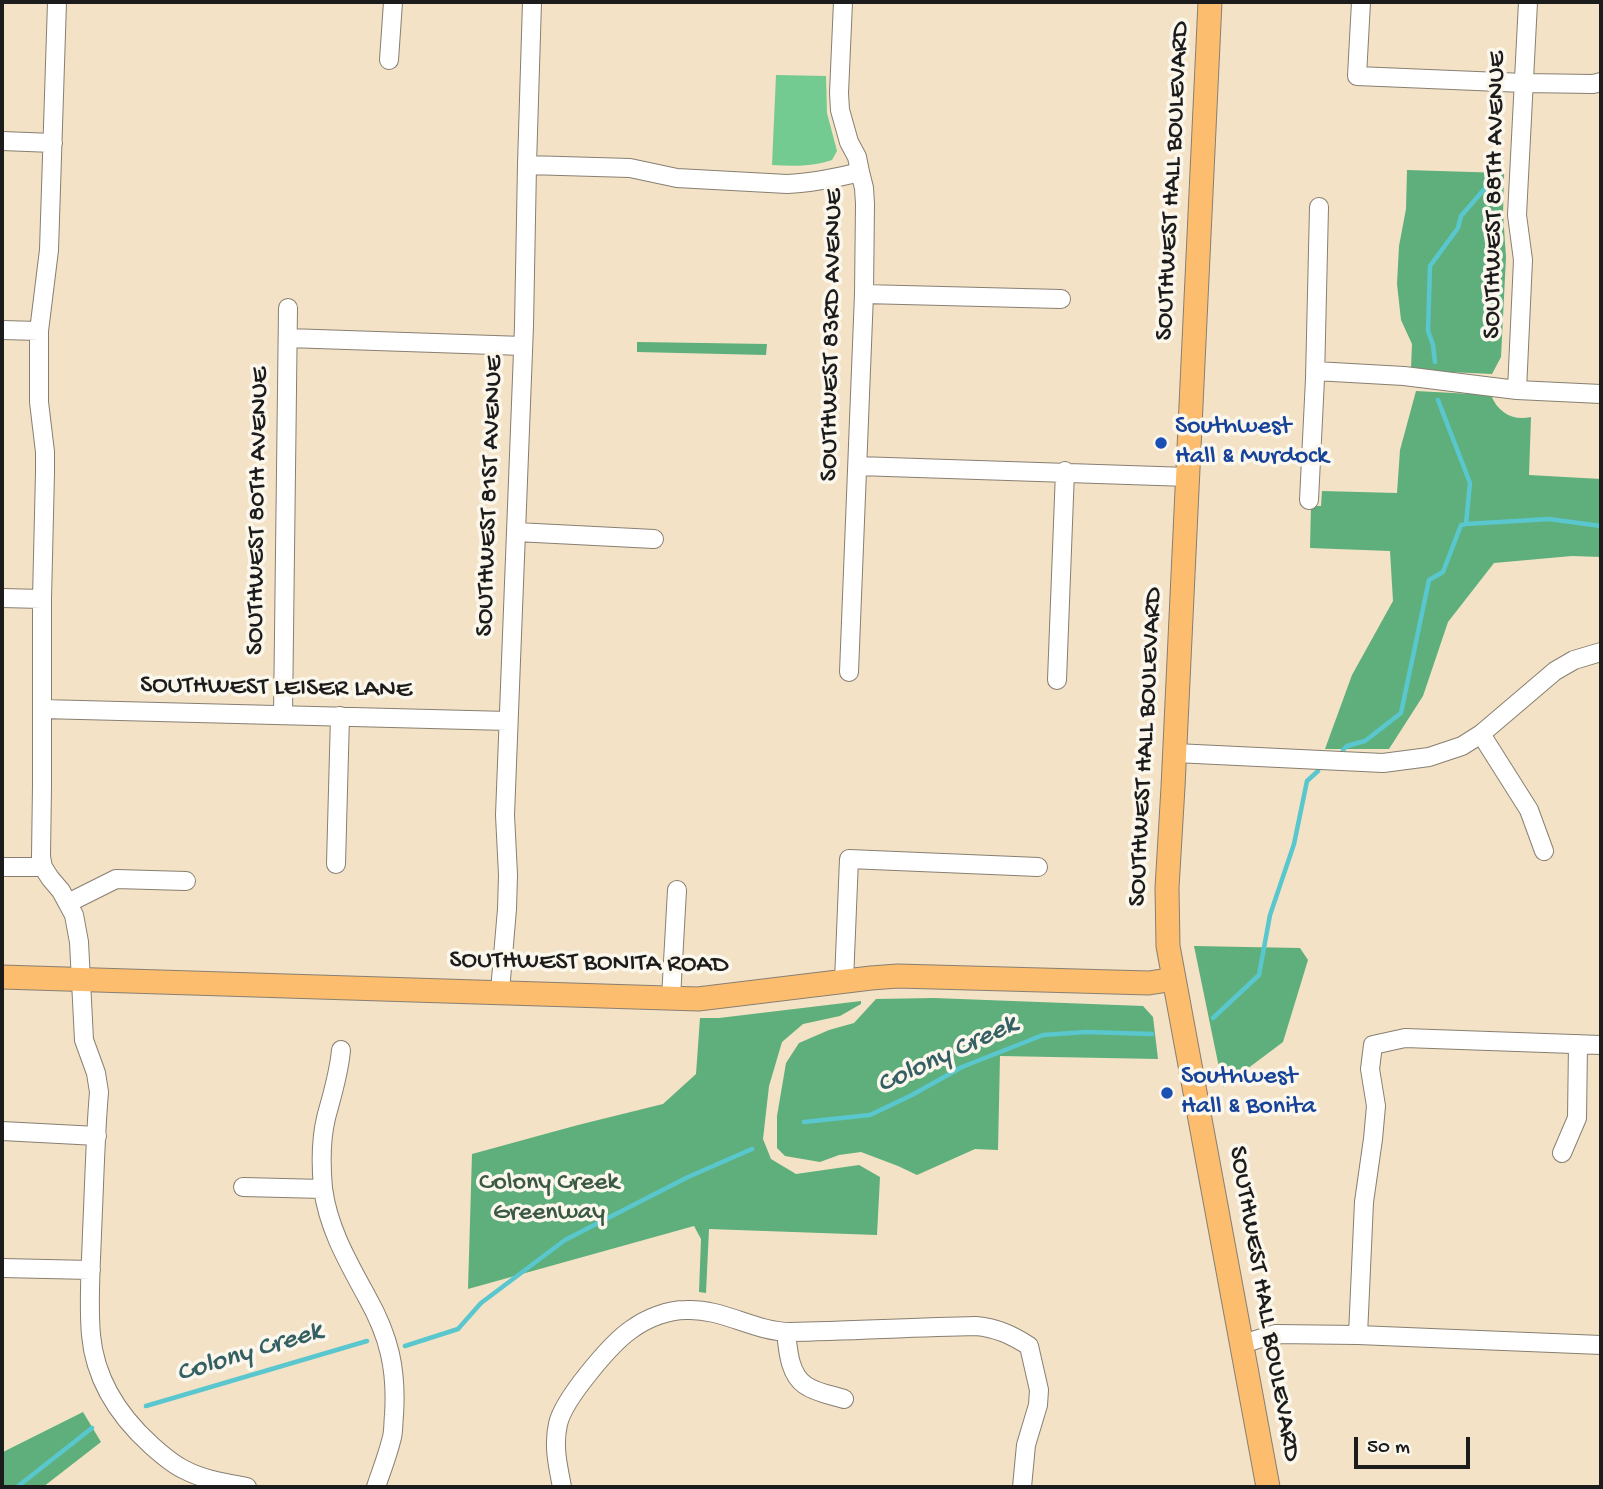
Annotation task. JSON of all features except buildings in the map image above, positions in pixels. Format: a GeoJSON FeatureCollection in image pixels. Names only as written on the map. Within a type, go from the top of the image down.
{"type":"FeatureCollection","features":[{"type":"Feature","properties":{"kind":"main road","name":"SOUTHWEST HALL BOULEVARD"},"geometry":{"type":"LineString","coordinates":[[1210,2],[1167,888],[1168,948],[1268,1487]]}},
{"type":"Feature","properties":{"kind":"main road","name":"SOUTHWEST BONITA ROAD"},"geometry":{"type":"LineString","coordinates":[[2,977],[698,999],[844,981],[923,976],[1149,983],[1174,979]]}},
{"type":"Feature","properties":{"kind":"street"},"geometry":{"type":"LineString","coordinates":[[57,2],[49,250],[39,331],[39,402],[46,472],[42,599],[41,857],[43,867],[74,915],[79,943],[84,1040],[98,1081],[91,1335],[96,1361],[106,1386],[128,1423],[184,1470],[206,1479],[247,1487]]}},
{"type":"Feature","properties":{"kind":"street"},"geometry":{"type":"LineString","coordinates":[[389,60],[393,2]]}},
{"type":"Feature","properties":{"kind":"street","name":"SOUTHWEST 81ST AVENUE"},"geometry":{"type":"LineString","coordinates":[[500,991],[507,909],[505,815],[523,346],[532,2]]}},
{"type":"Feature","properties":{"kind":"street","name":"SOUTHWEST 83RD AVENUE"},"geometry":{"type":"LineString","coordinates":[[843,2],[840,110],[849,142],[857,158],[865,204],[849,672]]}},
{"type":"Feature","properties":{"kind":"street"},"geometry":{"type":"LineString","coordinates":[[1362,2],[1357,76],[1524,83],[1601,82]]}},
{"type":"Feature","properties":{"kind":"street","name":"SOUTHWEST 88TH AVENUE"},"geometry":{"type":"LineString","coordinates":[[1517,390],[1523,260],[1517,215],[1528,2]]}},
{"type":"Feature","properties":{"kind":"street"},"geometry":{"type":"LineString","coordinates":[[2,141],[53,142]]}},
{"type":"Feature","properties":{"kind":"street"},"geometry":{"type":"LineString","coordinates":[[527,165],[630,168],[677,178],[787,184],[839,178],[860,172]]}},
{"type":"Feature","properties":{"kind":"street"},"geometry":{"type":"LineString","coordinates":[[1309,500],[1320,207]]}},
{"type":"Feature","properties":{"kind":"street"},"geometry":{"type":"LineString","coordinates":[[864,294],[1060,299]]}},
{"type":"Feature","properties":{"kind":"street","name":"SOUTHWEST 80TH AVENUE"},"geometry":{"type":"LineString","coordinates":[[283,715],[288,308]]}},
{"type":"Feature","properties":{"kind":"street"},"geometry":{"type":"LineString","coordinates":[[2,330],[39,331]]}},
{"type":"Feature","properties":{"kind":"street"},"geometry":{"type":"LineString","coordinates":[[288,338],[523,346]]}},
{"type":"Feature","properties":{"kind":"street"},"geometry":{"type":"LineString","coordinates":[[1315,371],[1404,376],[1517,390],[1601,394]]}},
{"type":"Feature","properties":{"kind":"street"},"geometry":{"type":"LineString","coordinates":[[858,466],[1188,477]]}},
{"type":"Feature","properties":{"kind":"street"},"geometry":{"type":"LineString","coordinates":[[1057,680],[1065,471]]}},
{"type":"Feature","properties":{"kind":"street"},"geometry":{"type":"LineString","coordinates":[[516,532],[654,540]]}},
{"type":"Feature","properties":{"kind":"street"},"geometry":{"type":"LineString","coordinates":[[2,598],[42,599]]}},
{"type":"Feature","properties":{"kind":"street"},"geometry":{"type":"LineString","coordinates":[[1175,753],[1383,763],[1429,757],[1462,746],[1481,734],[1555,671],[1574,660],[1601,652]]}},
{"type":"Feature","properties":{"kind":"street","name":"SOUTHWEST LEISER LANE"},"geometry":{"type":"LineString","coordinates":[[41,709],[508,721]]}},
{"type":"Feature","properties":{"kind":"street"},"geometry":{"type":"LineString","coordinates":[[336,864],[340,716]]}},
{"type":"Feature","properties":{"kind":"street"},"geometry":{"type":"LineString","coordinates":[[1481,734],[1529,810],[1544,851]]}},
{"type":"Feature","properties":{"kind":"street"},"geometry":{"type":"LineString","coordinates":[[844,981],[849,859],[1038,867]]}},
{"type":"Feature","properties":{"kind":"street"},"geometry":{"type":"LineString","coordinates":[[2,866],[43,867]]}},
{"type":"Feature","properties":{"kind":"street"},"geometry":{"type":"LineString","coordinates":[[68,903],[117,879],[186,881]]}},
{"type":"Feature","properties":{"kind":"street"},"geometry":{"type":"LineString","coordinates":[[671,998],[677,890]]}},
{"type":"Feature","properties":{"kind":"street"},"geometry":{"type":"LineString","coordinates":[[1357,1335],[1364,1202],[1376,1106],[1370,1069],[1373,1045],[1405,1038],[1601,1045]]}},
{"type":"Feature","properties":{"kind":"street"},"geometry":{"type":"LineString","coordinates":[[1562,1153],[1577,1118],[1578,1044]]}},
{"type":"Feature","properties":{"kind":"street"},"geometry":{"type":"LineString","coordinates":[[341,1050],[339,1073],[326,1121],[323,1189],[336,1238],[382,1325],[391,1352],[396,1391],[392,1438],[376,1487]]}},
{"type":"Feature","properties":{"kind":"street"},"geometry":{"type":"LineString","coordinates":[[2,1131],[97,1136]]}},
{"type":"Feature","properties":{"kind":"street"},"geometry":{"type":"LineString","coordinates":[[243,1187],[323,1189]]}},
{"type":"Feature","properties":{"kind":"street"},"geometry":{"type":"LineString","coordinates":[[2,1268],[91,1270]]}},
{"type":"Feature","properties":{"kind":"street"},"geometry":{"type":"LineString","coordinates":[[562,1487],[555,1453],[558,1422],[566,1404],[591,1370],[630,1329],[647,1320],[685,1309],[786,1332],[976,1326],[1010,1334],[1029,1346],[1039,1390],[1038,1405],[1026,1445],[1022,1487]]}},
{"type":"Feature","properties":{"kind":"street"},"geometry":{"type":"LineString","coordinates":[[786,1332],[789,1358],[803,1384],[844,1399]]}},
{"type":"Feature","properties":{"kind":"street"},"geometry":{"type":"LineString","coordinates":[[1241,1344],[1275,1334],[1601,1345]]}},
{"type":"Feature","properties":{"kind":"green space"},"geometry":{"type":"Polygon","coordinates":[[[776,75],[826,76],[827,113],[837,151],[832,160],[809,165],[772,165],[776,75]]]}},
{"type":"Feature","properties":{"kind":"green space"},"geometry":{"type":"Polygon","coordinates":[[[1407,170],[1504,173],[1506,257],[1501,357],[1492,374],[1411,368],[1412,344],[1401,320],[1397,284],[1399,246],[1406,209],[1407,170]]]}},
{"type":"Feature","properties":{"kind":"green space"},"geometry":{"type":"Polygon","coordinates":[[[637,342],[767,344],[766,355],[637,352],[637,342]]]}},
{"type":"Feature","properties":{"kind":"green space"},"geometry":{"type":"Polygon","coordinates":[[[1416,391],[1491,395],[1498,407],[1512,417],[1531,417],[1529,475],[1601,479],[1601,557],[1572,556],[1494,563],[1448,622],[1423,696],[1389,749],[1325,749],[1352,675],[1393,601],[1390,551],[1310,548],[1311,506],[1321,506],[1322,491],[1397,493],[1400,450],[1416,391]]]}},
{"type":"Feature","properties":{"kind":"green space"},"geometry":{"type":"Polygon","coordinates":[[[1194,946],[1300,948],[1308,960],[1283,1042],[1223,1087],[1194,946]]]}},
{"type":"Feature","properties":{"kind":"green space"},"geometry":{"type":"Polygon","coordinates":[[[934,998],[1143,1006],[1153,1017],[1158,1059],[1000,1056],[998,1150],[975,1149],[917,1175],[861,1152],[839,1155],[820,1162],[785,1156],[777,1148],[777,1116],[786,1063],[799,1043],[854,1023],[876,999],[934,998]]]}},
{"type":"Feature","properties":{"kind":"green space","name":"Colony Creek Greenway"},"geometry":{"type":"Polygon","coordinates":[[[861,1001],[861,1004],[840,1016],[803,1024],[782,1042],[769,1086],[763,1139],[771,1159],[796,1174],[859,1165],[880,1177],[877,1235],[709,1229],[706,1293],[699,1292],[701,1239],[694,1226],[468,1289],[472,1154],[663,1104],[696,1074],[700,1018],[861,1001]]]}},
{"type":"Feature","properties":{"kind":"green space"},"geometry":{"type":"Polygon","coordinates":[[[83,1412],[101,1442],[43,1487],[2,1487],[2,1451],[83,1412]]]}},
{"type":"Feature","properties":{"kind":"waterway","name":"Colony Creek"},"geometry":{"type":"LineString","coordinates":[[1435,362],[1428,331],[1430,266],[1458,228],[1461,216],[1487,186],[1501,157]]}},
{"type":"Feature","properties":{"kind":"waterway","name":"Colony Creek"},"geometry":{"type":"LineString","coordinates":[[1343,750],[1347,746],[1365,741],[1401,713],[1429,580],[1443,572],[1461,525],[1466,524],[1470,483],[1438,400]]}},
{"type":"Feature","properties":{"kind":"waterway"},"geometry":{"type":"LineString","coordinates":[[1466,524],[1549,519],[1601,526]]}},
{"type":"Feature","properties":{"kind":"waterway","name":"Colony Creek"},"geometry":{"type":"LineString","coordinates":[[1213,1018],[1259,975],[1270,915],[1294,844],[1307,781],[1318,771]]}},
{"type":"Feature","properties":{"kind":"waterway","name":"Colony Creek"},"geometry":{"type":"LineString","coordinates":[[804,1122],[870,1115],[962,1067],[1043,1035],[1086,1032],[1152,1034]]}},
{"type":"Feature","properties":{"kind":"waterway","name":"Colony Creek"},"geometry":{"type":"LineString","coordinates":[[405,1346],[458,1329],[481,1303],[565,1240],[688,1177],[752,1149]]}},
{"type":"Feature","properties":{"kind":"waterway","name":"Colony Creek"},"geometry":{"type":"LineString","coordinates":[[146,1406],[367,1341]]}},
{"type":"Feature","properties":{"kind":"waterway","name":"Colony Creek"},"geometry":{"type":"LineString","coordinates":[[17,1487],[92,1428]]}},
{"type":"Feature","properties":{"kind":"place","name":"Southwest Hall & Murdock"},"geometry":{"type":"Point","coordinates":[1161,443]}},
{"type":"Feature","properties":{"kind":"place","name":"Southwest Hall & Bonita"},"geometry":{"type":"Point","coordinates":[1167,1093]}}]}
